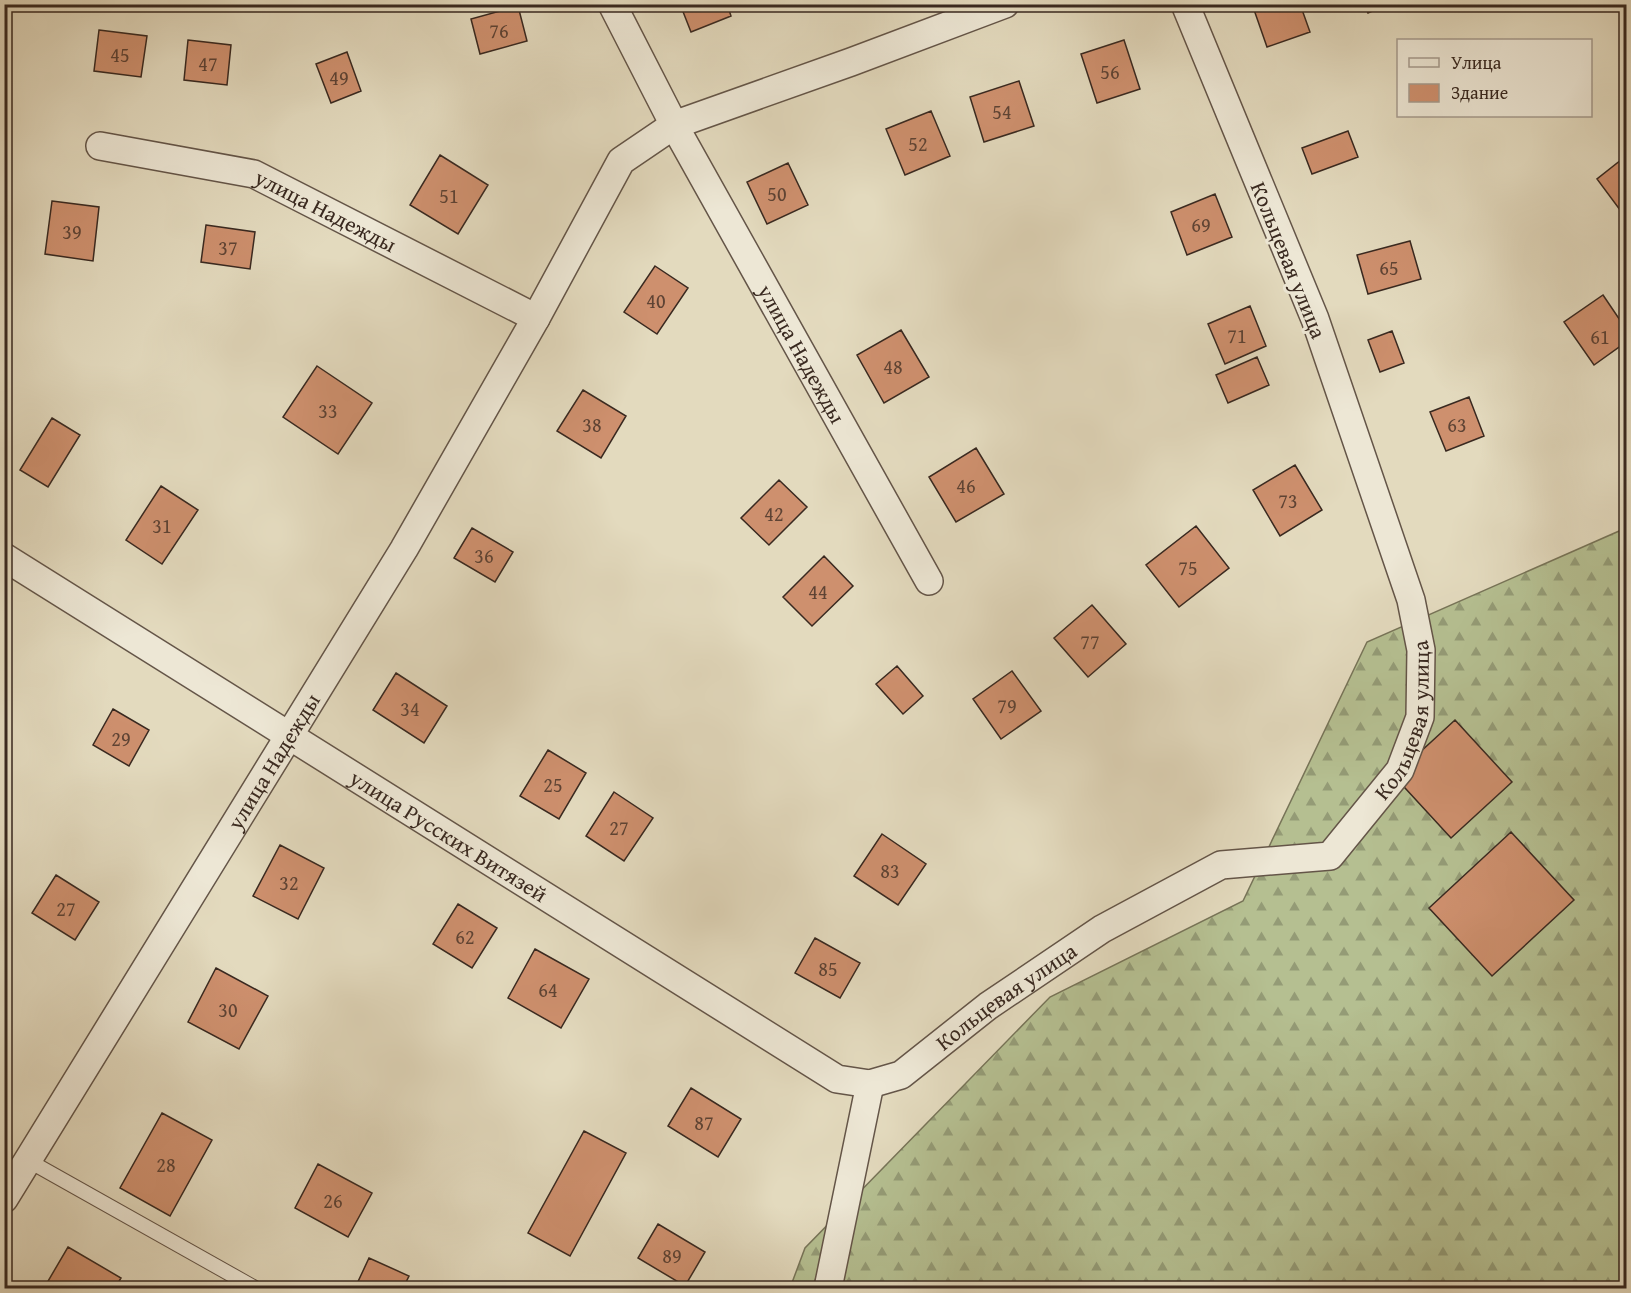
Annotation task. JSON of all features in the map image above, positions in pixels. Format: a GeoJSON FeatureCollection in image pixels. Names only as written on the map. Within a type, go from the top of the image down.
{"type":"FeatureCollection","features":[{"type":"Feature","properties":{"kind":"street"},"geometry":{"type":"LineString","coordinates":[[612,4],[674,125]]}},
{"type":"Feature","properties":{"kind":"street","name":"улица Надежды"},"geometry":{"type":"LineString","coordinates":[[4,1199],[18,1168],[404,549],[537,318],[621,160],[674,125],[1005,4]]}},
{"type":"Feature","properties":{"kind":"street","name":"Кольцевая улица"},"geometry":{"type":"LineString","coordinates":[[901,1075],[988,1006],[1102,929],[1221,865],[1330,856],[1400,770],[1420,717],[1422,650],[1411,600],[1315,319],[1185,4]]}},
{"type":"Feature","properties":{"kind":"street","name":"улица Надежды"},"geometry":{"type":"LineString","coordinates":[[674,125],[929,580]]}},
{"type":"Feature","properties":{"kind":"street","name":"улица Надежды"},"geometry":{"type":"LineString","coordinates":[[100,146],[254,174],[537,318]]}},
{"type":"Feature","properties":{"kind":"street","name":"улица Русских Витязей"},"geometry":{"type":"LineString","coordinates":[[4,557],[837,1079],[870,1084],[901,1075]]}},
{"type":"Feature","properties":{"kind":"street"},"geometry":{"type":"LineString","coordinates":[[828,1288],[870,1084]]}},
{"type":"Feature","properties":{"kind":"lane"},"geometry":{"type":"LineString","coordinates":[[18,1168],[255,1288]]}},
{"type":"Feature","properties":{"kind":"green space"},"geometry":{"type":"Polygon","coordinates":[[[1626,528],[1626,1288],[790,1288],[805,1248],[1050,997],[1243,901],[1367,642],[1626,528]]]}},
{"type":"Feature","properties":{"kind":"building"},"geometry":{"type":"Polygon","coordinates":[[[680,4],[727,4],[731,16],[691,32],[680,4]]]}},
{"type":"Feature","properties":{"kind":"building"},"geometry":{"type":"Polygon","coordinates":[[[1252,4],[1300,4],[1310,32],[1267,47],[1252,4]]]}},
{"type":"Feature","properties":{"kind":"building"},"geometry":{"type":"Polygon","coordinates":[[[1364,4],[1388,4],[1368,13],[1364,4]]]}},
{"type":"Feature","properties":{"kind":"building"},"geometry":{"type":"Polygon","coordinates":[[[518,6],[527,41],[480,54],[471,19],[518,6]]]}},
{"type":"Feature","properties":{"kind":"building"},"geometry":{"type":"Polygon","coordinates":[[[99,30],[147,36],[141,77],[94,71],[99,30]]]}},
{"type":"Feature","properties":{"kind":"building"},"geometry":{"type":"Polygon","coordinates":[[[188,40],[231,45],[227,85],[184,80],[188,40]]]}},
{"type":"Feature","properties":{"kind":"building"},"geometry":{"type":"Polygon","coordinates":[[[1124,40],[1140,89],[1097,103],[1081,54],[1124,40]]]}},
{"type":"Feature","properties":{"kind":"building"},"geometry":{"type":"Polygon","coordinates":[[[347,52],[361,91],[331,103],[316,64],[347,52]]]}},
{"type":"Feature","properties":{"kind":"building"},"geometry":{"type":"Polygon","coordinates":[[[1019,81],[1034,126],[984,142],[970,97],[1019,81]]]}},
{"type":"Feature","properties":{"kind":"building"},"geometry":{"type":"Polygon","coordinates":[[[931,111],[950,156],[905,175],[886,129],[931,111]]]}},
{"type":"Feature","properties":{"kind":"building"},"geometry":{"type":"Polygon","coordinates":[[[1348,131],[1358,157],[1312,174],[1302,148],[1348,131]]]}},
{"type":"Feature","properties":{"kind":"building"},"geometry":{"type":"Polygon","coordinates":[[[440,155],[488,185],[458,234],[410,205],[440,155]]]}},
{"type":"Feature","properties":{"kind":"building"},"geometry":{"type":"Polygon","coordinates":[[[1626,156],[1626,218],[1597,179],[1626,156]]]}},
{"type":"Feature","properties":{"kind":"building"},"geometry":{"type":"Polygon","coordinates":[[[788,163],[808,205],[767,224],[747,182],[788,163]]]}},
{"type":"Feature","properties":{"kind":"building"},"geometry":{"type":"Polygon","coordinates":[[[1215,194],[1232,237],[1187,255],[1171,212],[1215,194]]]}},
{"type":"Feature","properties":{"kind":"building"},"geometry":{"type":"Polygon","coordinates":[[[52,201],[99,207],[93,261],[45,254],[52,201]]]}},
{"type":"Feature","properties":{"kind":"building"},"geometry":{"type":"Polygon","coordinates":[[[206,225],[255,232],[250,269],[201,262],[206,225]]]}},
{"type":"Feature","properties":{"kind":"building"},"geometry":{"type":"Polygon","coordinates":[[[1410,241],[1421,279],[1368,294],[1357,255],[1410,241]]]}},
{"type":"Feature","properties":{"kind":"building"},"geometry":{"type":"Polygon","coordinates":[[[655,266],[688,288],[657,334],[624,312],[655,266]]]}},
{"type":"Feature","properties":{"kind":"building"},"geometry":{"type":"Polygon","coordinates":[[[1603,295],[1626,329],[1626,342],[1594,365],[1564,322],[1603,295]]]}},
{"type":"Feature","properties":{"kind":"building"},"geometry":{"type":"Polygon","coordinates":[[[1250,306],[1266,346],[1225,364],[1208,324],[1250,306]]]}},
{"type":"Feature","properties":{"kind":"building"},"geometry":{"type":"Polygon","coordinates":[[[901,330],[929,377],[884,403],[857,355],[901,330]]]}},
{"type":"Feature","properties":{"kind":"building"},"geometry":{"type":"Polygon","coordinates":[[[1392,331],[1404,363],[1380,372],[1368,340],[1392,331]]]}},
{"type":"Feature","properties":{"kind":"building"},"geometry":{"type":"Polygon","coordinates":[[[1257,357],[1269,385],[1228,403],[1216,375],[1257,357]]]}},
{"type":"Feature","properties":{"kind":"building"},"geometry":{"type":"Polygon","coordinates":[[[317,366],[372,403],[338,454],[283,417],[317,366]]]}},
{"type":"Feature","properties":{"kind":"building"},"geometry":{"type":"Polygon","coordinates":[[[583,390],[626,416],[601,458],[557,431],[583,390]]]}},
{"type":"Feature","properties":{"kind":"building"},"geometry":{"type":"Polygon","coordinates":[[[1469,397],[1484,436],[1446,451],[1430,412],[1469,397]]]}},
{"type":"Feature","properties":{"kind":"building"},"geometry":{"type":"Polygon","coordinates":[[[52,418],[80,435],[48,487],[20,470],[52,418]]]}},
{"type":"Feature","properties":{"kind":"building"},"geometry":{"type":"Polygon","coordinates":[[[976,448],[1004,494],[956,522],[929,477],[976,448]]]}},
{"type":"Feature","properties":{"kind":"building"},"geometry":{"type":"Polygon","coordinates":[[[1295,465],[1322,510],[1280,536],[1253,490],[1295,465]]]}},
{"type":"Feature","properties":{"kind":"building"},"geometry":{"type":"Polygon","coordinates":[[[779,480],[807,507],[769,545],[741,518],[779,480]]]}},
{"type":"Feature","properties":{"kind":"building"},"geometry":{"type":"Polygon","coordinates":[[[161,486],[198,510],[162,564],[126,540],[161,486]]]}},
{"type":"Feature","properties":{"kind":"building"},"geometry":{"type":"Polygon","coordinates":[[[1196,526],[1229,568],[1179,607],[1146,565],[1196,526]]]}},
{"type":"Feature","properties":{"kind":"building"},"geometry":{"type":"Polygon","coordinates":[[[472,528],[513,552],[495,582],[454,558],[472,528]]]}},
{"type":"Feature","properties":{"kind":"building"},"geometry":{"type":"Polygon","coordinates":[[[824,556],[853,586],[812,626],[783,597],[824,556]]]}},
{"type":"Feature","properties":{"kind":"building"},"geometry":{"type":"Polygon","coordinates":[[[1092,605],[1126,644],[1088,677],[1054,638],[1092,605]]]}},
{"type":"Feature","properties":{"kind":"building"},"geometry":{"type":"Polygon","coordinates":[[[897,666],[923,696],[903,714],[876,684],[897,666]]]}},
{"type":"Feature","properties":{"kind":"building"},"geometry":{"type":"Polygon","coordinates":[[[1012,671],[1041,711],[1001,739],[973,699],[1012,671]]]}},
{"type":"Feature","properties":{"kind":"building"},"geometry":{"type":"Polygon","coordinates":[[[396,673],[447,706],[424,743],[373,710],[396,673]]]}},
{"type":"Feature","properties":{"kind":"building"},"geometry":{"type":"Polygon","coordinates":[[[113,709],[149,730],[129,766],[93,745],[113,709]]]}},
{"type":"Feature","properties":{"kind":"building"},"geometry":{"type":"Polygon","coordinates":[[[1455,720],[1512,782],[1451,838],[1394,776],[1455,720]]]}},
{"type":"Feature","properties":{"kind":"building"},"geometry":{"type":"Polygon","coordinates":[[[548,750],[586,773],[559,819],[520,796],[548,750]]]}},
{"type":"Feature","properties":{"kind":"building"},"geometry":{"type":"Polygon","coordinates":[[[614,792],[653,818],[624,861],[586,836],[614,792]]]}},
{"type":"Feature","properties":{"kind":"building"},"geometry":{"type":"Polygon","coordinates":[[[1511,832],[1574,900],[1492,976],[1429,908],[1511,832]]]}},
{"type":"Feature","properties":{"kind":"building"},"geometry":{"type":"Polygon","coordinates":[[[882,834],[926,864],[898,905],[854,876],[882,834]]]}},
{"type":"Feature","properties":{"kind":"building"},"geometry":{"type":"Polygon","coordinates":[[[280,845],[324,868],[298,919],[253,896],[280,845]]]}},
{"type":"Feature","properties":{"kind":"building"},"geometry":{"type":"Polygon","coordinates":[[[56,875],[99,902],[75,940],[32,913],[56,875]]]}},
{"type":"Feature","properties":{"kind":"building"},"geometry":{"type":"Polygon","coordinates":[[[458,904],[497,928],[472,968],[433,944],[458,904]]]}},
{"type":"Feature","properties":{"kind":"building"},"geometry":{"type":"Polygon","coordinates":[[[815,938],[860,963],[840,998],[795,973],[815,938]]]}},
{"type":"Feature","properties":{"kind":"building"},"geometry":{"type":"Polygon","coordinates":[[[535,949],[589,979],[561,1028],[508,998],[535,949]]]}},
{"type":"Feature","properties":{"kind":"building"},"geometry":{"type":"Polygon","coordinates":[[[216,968],[268,996],[239,1049],[188,1022],[216,968]]]}},
{"type":"Feature","properties":{"kind":"building"},"geometry":{"type":"Polygon","coordinates":[[[691,1088],[741,1119],[718,1157],[668,1126],[691,1088]]]}},
{"type":"Feature","properties":{"kind":"building"},"geometry":{"type":"Polygon","coordinates":[[[162,1113],[212,1140],[170,1216],[120,1188],[162,1113]]]}},
{"type":"Feature","properties":{"kind":"building"},"geometry":{"type":"Polygon","coordinates":[[[584,1131],[626,1153],[570,1256],[528,1233],[584,1131]]]}},
{"type":"Feature","properties":{"kind":"building"},"geometry":{"type":"Polygon","coordinates":[[[318,1164],[372,1193],[348,1237],[295,1208],[318,1164]]]}},
{"type":"Feature","properties":{"kind":"building"},"geometry":{"type":"Polygon","coordinates":[[[658,1224],[705,1252],[685,1286],[638,1258],[658,1224]]]}},
{"type":"Feature","properties":{"kind":"building"},"geometry":{"type":"Polygon","coordinates":[[[68,1247],[121,1278],[115,1288],[44,1288],[68,1247]]]}},
{"type":"Feature","properties":{"kind":"building"},"geometry":{"type":"Polygon","coordinates":[[[369,1258],[409,1276],[403,1288],[355,1288],[369,1258]]]}}]}
